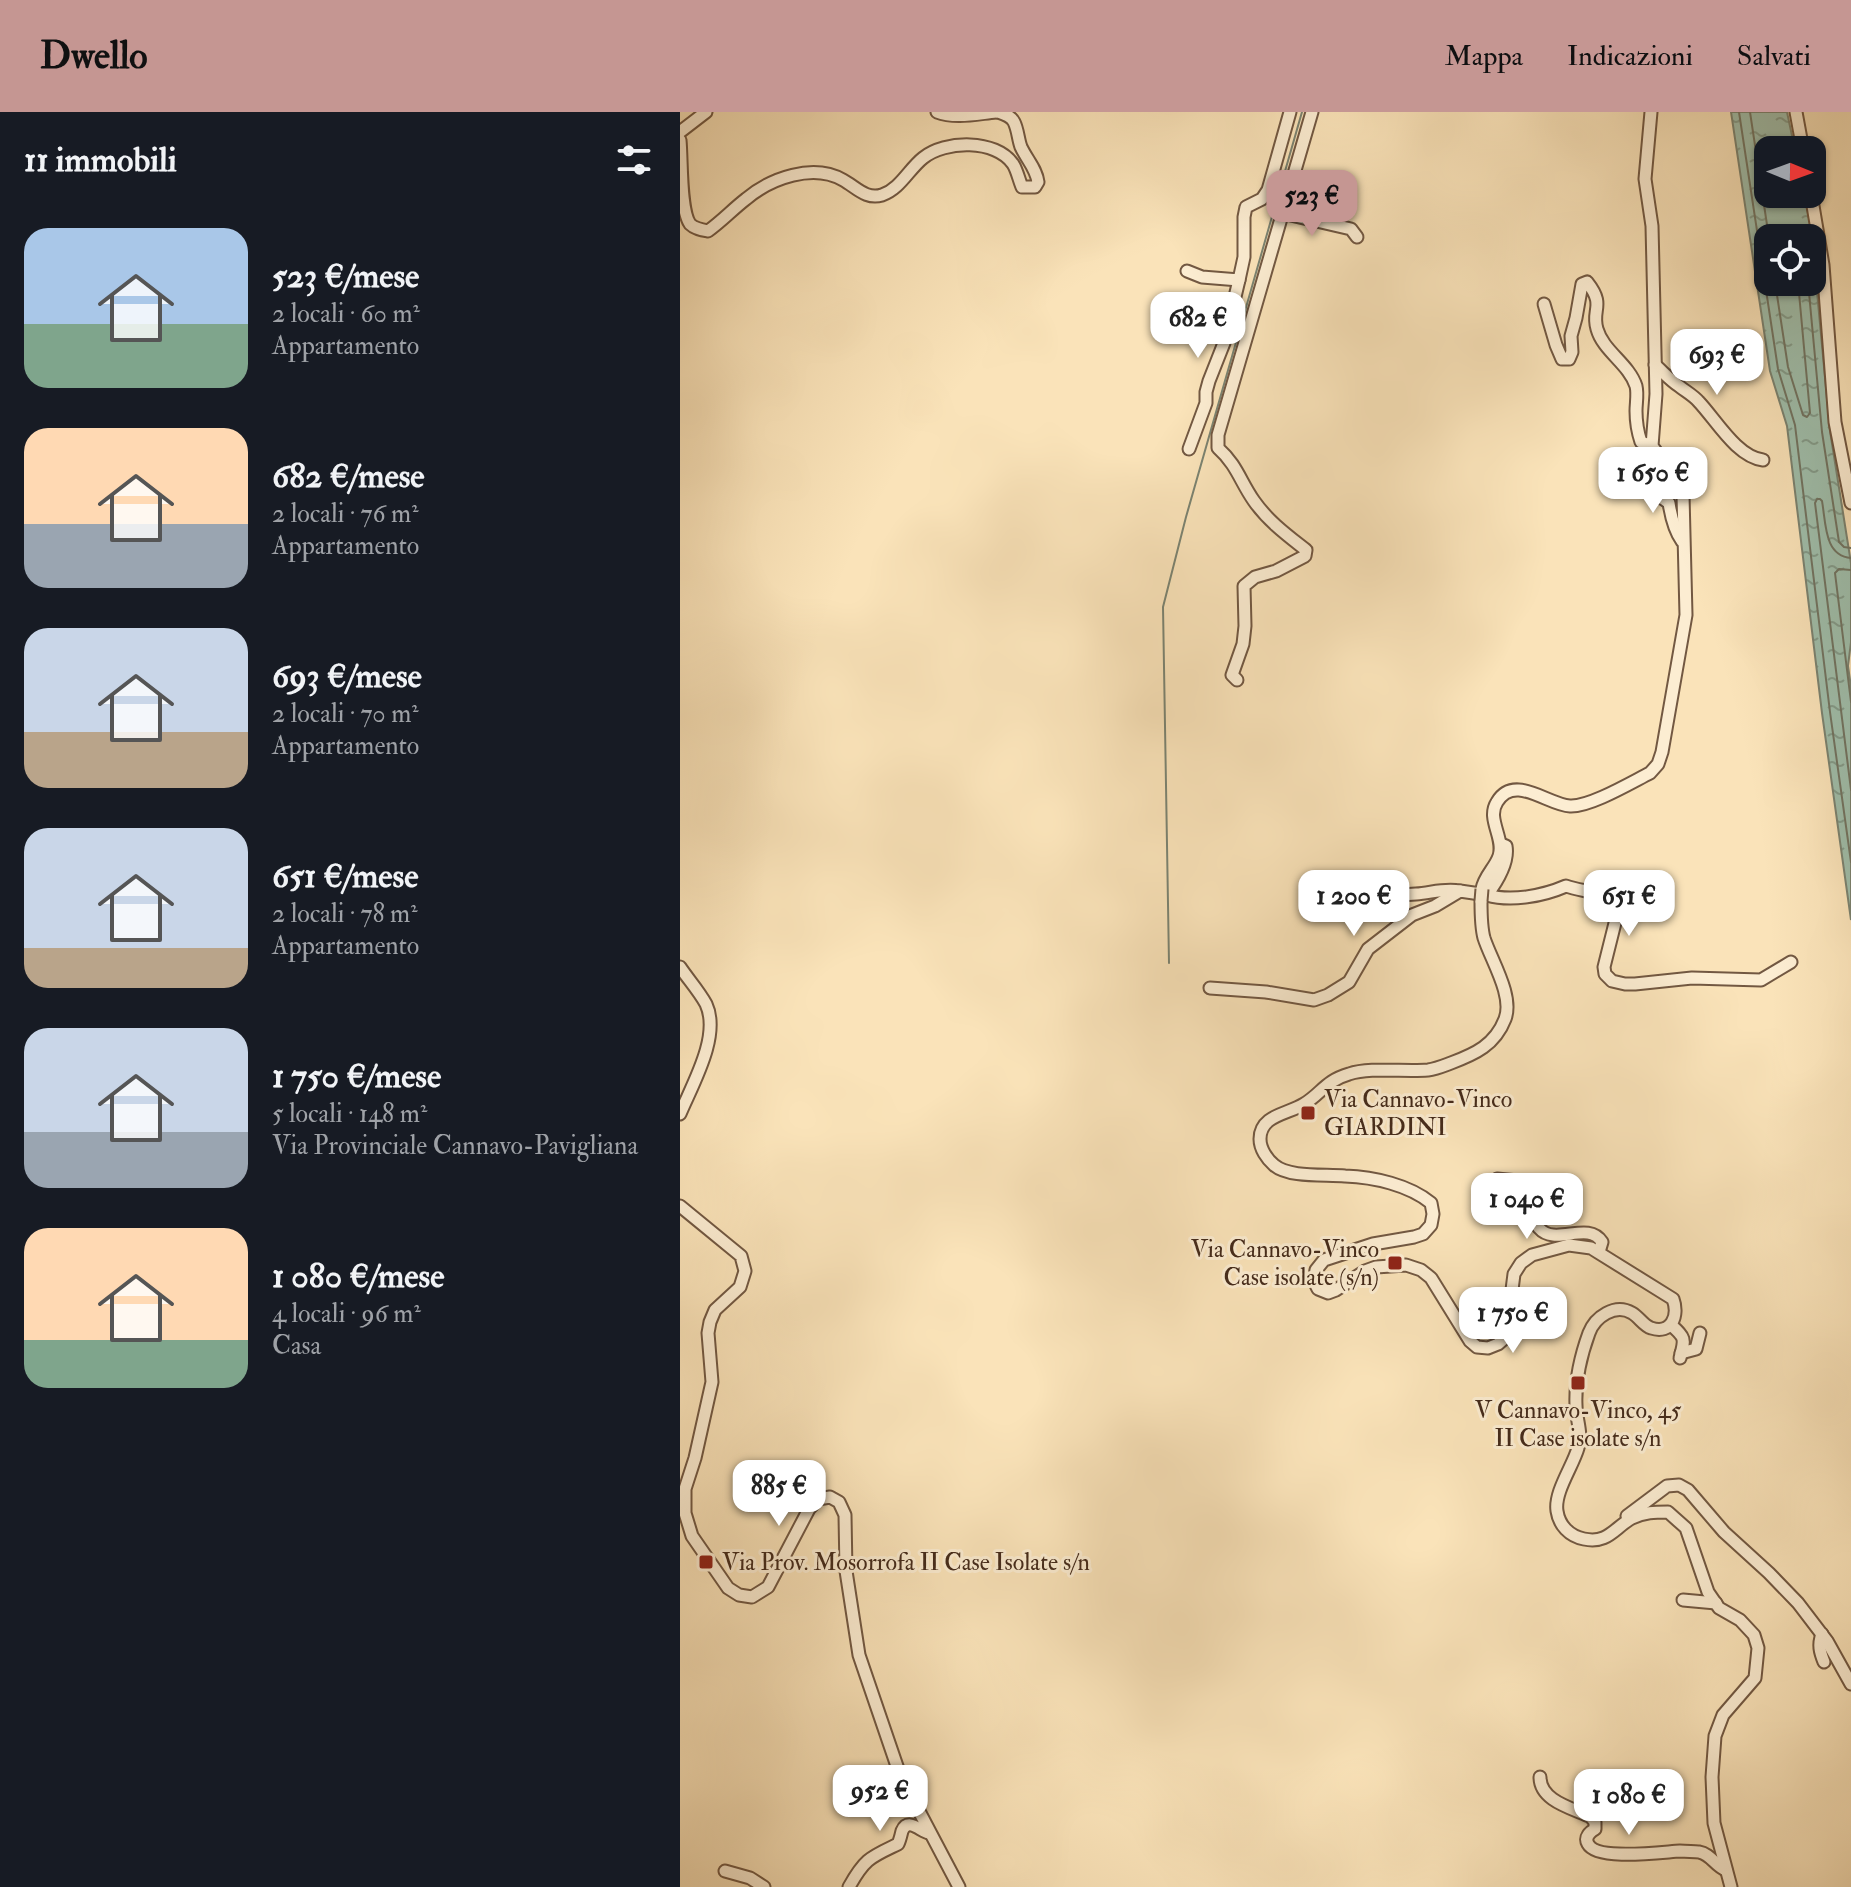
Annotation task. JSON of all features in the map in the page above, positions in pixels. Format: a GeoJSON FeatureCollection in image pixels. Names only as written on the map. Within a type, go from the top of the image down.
{"type":"FeatureCollection","features":[{"type":"Feature","properties":{"kind":"street"},"geometry":{"type":"LineString","coordinates":[[680,132],[706,112]]}},
{"type":"Feature","properties":{"kind":"street"},"geometry":{"type":"LineString","coordinates":[[680,140],[684,214],[690,225],[708,231],[748,196],[795,174],[828,174],[868,196],[881,195],[896,187],[924,157],[957,146],[981,145],[996,149],[1013,163],[1022,187],[1035,187],[1037,175],[1022,148],[1014,121],[1007,115],[997,112],[946,116],[937,112]]}},
{"type":"Feature","properties":{"kind":"street"},"geometry":{"type":"LineString","coordinates":[[1189,449],[1224,343],[1239,280],[1244,257],[1246,207],[1262,199],[1268,190],[1290,112]]}},
{"type":"Feature","properties":{"kind":"street"},"geometry":{"type":"LineString","coordinates":[[1237,680],[1232,675],[1243,644],[1244,586],[1255,577],[1276,571],[1305,556],[1306,550],[1267,517],[1230,458],[1218,448],[1218,435],[1312,112]]}},
{"type":"Feature","properties":{"kind":"street"},"geometry":{"type":"LineString","coordinates":[[1651,112],[1645,179],[1652,226],[1656,394],[1652,446]]}},
{"type":"Feature","properties":{"kind":"street"},"geometry":{"type":"LineString","coordinates":[[1796,112],[1800,136]]}},
{"type":"Feature","properties":{"kind":"street"},"geometry":{"type":"LineString","coordinates":[[1813,208],[1823,265],[1835,422],[1851,503]]}},
{"type":"Feature","properties":{"kind":"street"},"geometry":{"type":"LineString","coordinates":[[1282,213],[1351,229],[1357,237]]}},
{"type":"Feature","properties":{"kind":"street"},"geometry":{"type":"LineString","coordinates":[[1187,271],[1202,277],[1239,280]]}},
{"type":"Feature","properties":{"kind":"street"},"geometry":{"type":"LineString","coordinates":[[1544,304],[1562,359],[1569,359],[1582,284],[1587,282],[1596,293],[1596,327],[1637,388],[1636,414],[1641,442],[1652,446],[1672,472],[1683,495],[1686,615],[1658,764],[1650,773],[1584,805],[1568,806],[1531,792],[1513,790],[1496,802],[1493,811],[1501,844],[1498,858],[1483,881],[1483,935],[1504,991],[1507,1016],[1484,1049],[1431,1070],[1353,1072],[1333,1079],[1305,1104],[1266,1122],[1260,1132],[1260,1145],[1272,1163],[1282,1171],[1350,1176],[1394,1185],[1421,1195],[1431,1203],[1431,1225],[1423,1234],[1373,1244],[1324,1260],[1316,1270],[1314,1281],[1318,1289],[1328,1293],[1376,1267],[1406,1265],[1421,1270],[1431,1278],[1470,1341],[1477,1347],[1488,1348],[1506,1337],[1514,1274],[1521,1263],[1532,1255],[1569,1245],[1586,1246],[1599,1252],[1673,1299],[1675,1319],[1664,1329],[1648,1328],[1631,1312],[1610,1312],[1593,1323],[1587,1336],[1577,1392],[1579,1447],[1557,1501],[1557,1512],[1562,1526],[1584,1539],[1602,1539],[1632,1518],[1648,1512],[1668,1512],[1686,1528],[1708,1592],[1719,1608],[1740,1620],[1754,1635],[1758,1648],[1755,1678],[1723,1715],[1715,1736],[1712,1777],[1714,1823],[1731,1887]]}},
{"type":"Feature","properties":{"kind":"street"},"geometry":{"type":"LineString","coordinates":[[1655,365],[1697,399],[1742,451],[1763,460]]}},
{"type":"Feature","properties":{"kind":"street"},"geometry":{"type":"LineString","coordinates":[[1624,480],[1653,492],[1669,503],[1678,536],[1684,544]]}},
{"type":"Feature","properties":{"kind":"street"},"geometry":{"type":"LineString","coordinates":[[1345,890],[1391,896],[1450,889],[1499,899],[1546,894],[1566,886],[1609,897],[1616,901],[1617,915],[1605,974],[1612,981],[1625,984],[1692,978],[1761,980],[1791,962]]}},
{"type":"Feature","properties":{"kind":"street"},"geometry":{"type":"LineString","coordinates":[[1210,988],[1266,992],[1314,1000],[1328,995],[1349,982],[1368,949],[1392,929],[1412,915],[1460,891]]}},
{"type":"Feature","properties":{"kind":"street"},"geometry":{"type":"LineString","coordinates":[[680,967],[707,1006],[711,1026],[708,1045],[680,1114]]}},
{"type":"Feature","properties":{"kind":"street"},"geometry":{"type":"LineString","coordinates":[[1497,1179],[1518,1181],[1537,1226],[1547,1234],[1593,1234],[1602,1242],[1599,1252]]}},
{"type":"Feature","properties":{"kind":"street"},"geometry":{"type":"LineString","coordinates":[[680,1206],[741,1256],[745,1271],[740,1287],[715,1310],[710,1322],[712,1382],[685,1489],[685,1513],[692,1536],[728,1588],[739,1595],[752,1597],[768,1587],[809,1509],[818,1499],[830,1497],[839,1502],[845,1515],[846,1571],[859,1655],[900,1775],[959,1887]]}},
{"type":"Feature","properties":{"kind":"street"},"geometry":{"type":"LineString","coordinates":[[1671,1325],[1682,1334],[1681,1356],[1696,1349],[1700,1333]]}},
{"type":"Feature","properties":{"kind":"street"},"geometry":{"type":"LineString","coordinates":[[1612,1533],[1628,1514],[1667,1486],[1679,1485],[1688,1490],[1724,1532],[1798,1603],[1822,1634],[1851,1684]]}},
{"type":"Feature","properties":{"kind":"street"},"geometry":{"type":"LineString","coordinates":[[1683,1600],[1716,1603]]}},
{"type":"Feature","properties":{"kind":"street"},"geometry":{"type":"LineString","coordinates":[[1822,1634],[1820,1650],[1824,1662]]}},
{"type":"Feature","properties":{"kind":"street"},"geometry":{"type":"LineString","coordinates":[[1540,1777],[1543,1791],[1550,1797],[1591,1817],[1595,1822],[1595,1829],[1587,1838],[1590,1847],[1606,1853],[1706,1853],[1726,1870]]}},
{"type":"Feature","properties":{"kind":"street"},"geometry":{"type":"LineString","coordinates":[[849,1887],[874,1855],[898,1844],[908,1824],[930,1833]]}},
{"type":"Feature","properties":{"kind":"street"},"geometry":{"type":"LineString","coordinates":[[725,1871],[750,1878],[764,1887]]}},
{"type":"Feature","properties":{"kind":"water"},"geometry":{"type":"Polygon","coordinates":[[[1731,112],[1787,112],[1792,136],[1754,136],[1754,208],[1807,208],[1810,224],[1754,224],[1754,265],[1731,112]]]}},
{"type":"Feature","properties":{"kind":"water"},"geometry":{"type":"Polygon","coordinates":[[[1759,296],[1817,296],[1830,431],[1851,563],[1848,666],[1851,687],[1851,920],[1822,713],[1787,426],[1770,371],[1759,296]]]}},
{"type":"Feature","properties":{"kind":"waterway"},"geometry":{"type":"LineString","coordinates":[[1169,963],[1163,607],[1302,112]]}},
{"type":"Feature","properties":{"kind":"place","name":"Via Cannavo-Vinco GIARDINI"},"geometry":{"type":"Point","coordinates":[1308,1113]}},
{"type":"Feature","properties":{"kind":"place","name":"Via Cannavo-Vinco Case isolate (s/n)"},"geometry":{"type":"Point","coordinates":[1395,1263]}},
{"type":"Feature","properties":{"kind":"place","name":"V Cannavo-Vinco, 45 II Case isolate s/n"},"geometry":{"type":"Point","coordinates":[1578,1383]}},
{"type":"Feature","properties":{"kind":"place","name":"Via Prov. Mosorrofa II Case Isolate s/n"},"geometry":{"type":"Point","coordinates":[706,1562]}}]}
